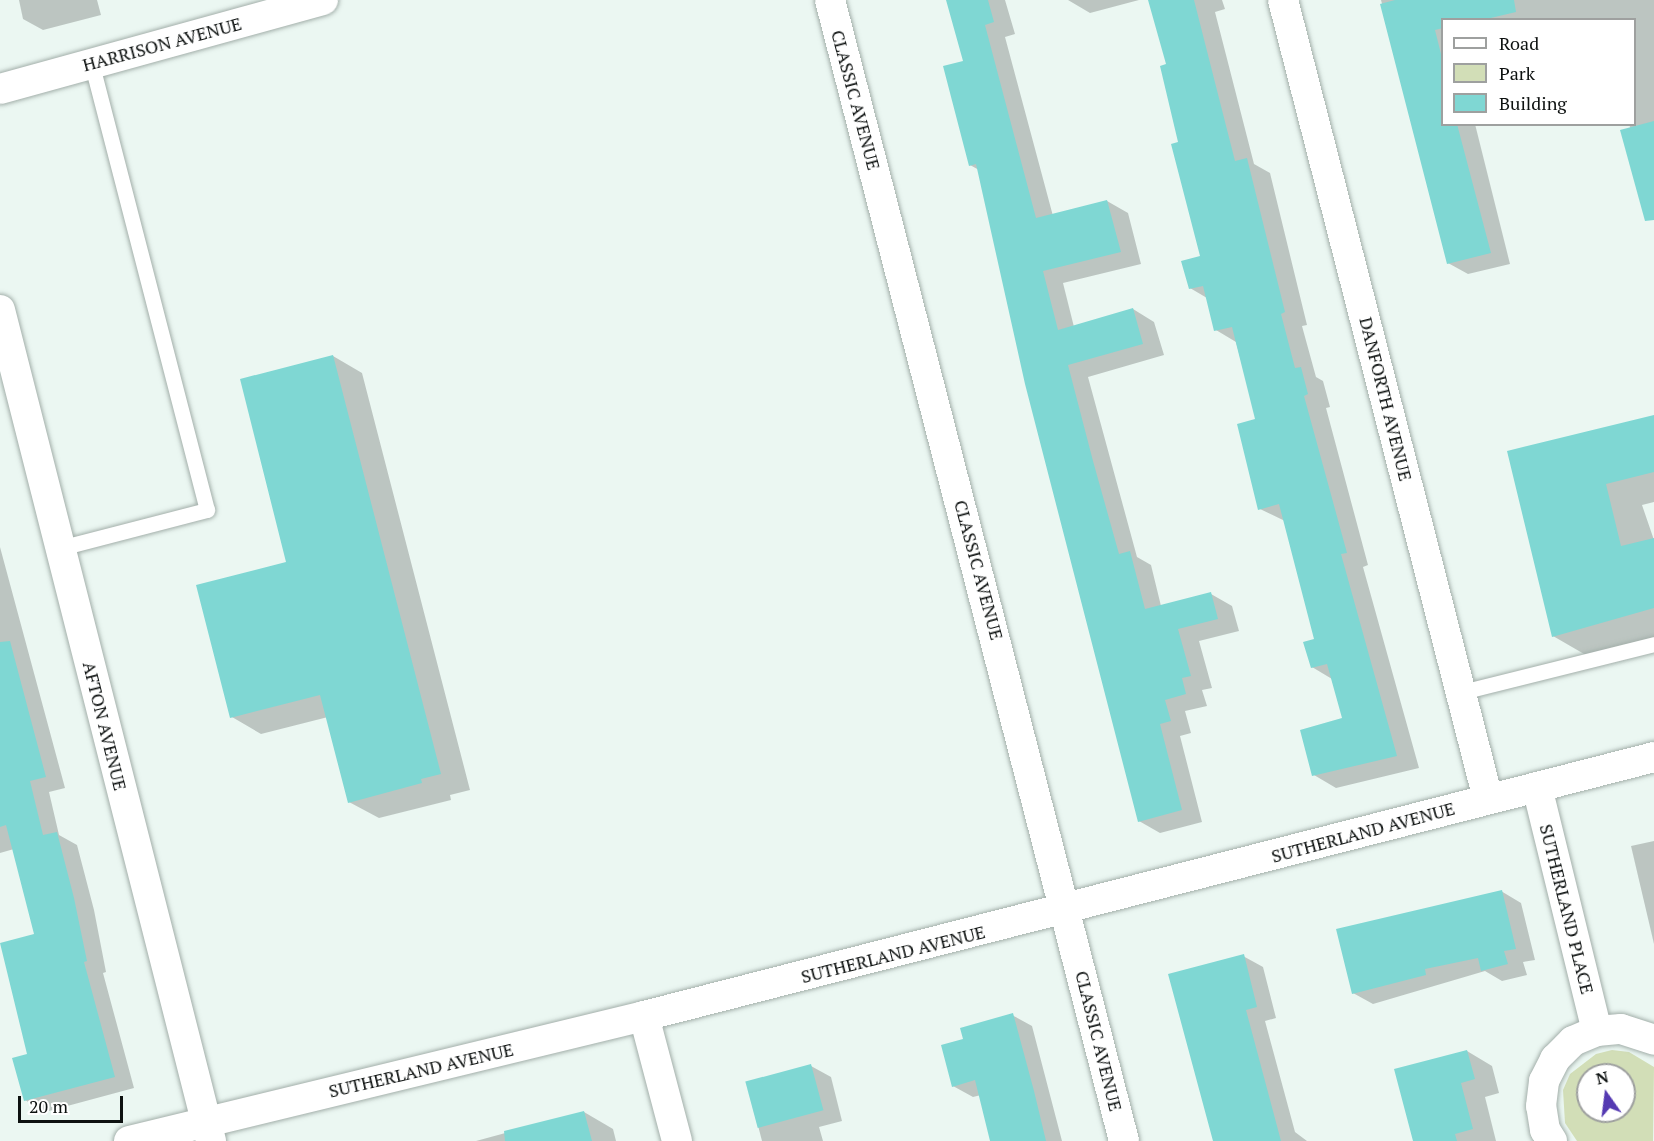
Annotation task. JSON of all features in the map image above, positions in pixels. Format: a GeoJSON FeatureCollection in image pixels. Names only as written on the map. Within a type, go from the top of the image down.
{"type":"FeatureCollection","features":[{"type":"Feature","properties":{"kind":"street","name":"HARRISON AVENUE"},"geometry":{"type":"LineString","coordinates":[[0,89],[323,0]]}},
{"type":"Feature","properties":{"kind":"street","name":"CLASSIC AVENUE"},"geometry":{"type":"LineString","coordinates":[[831,0],[1067,910],[1124,1141]]}},
{"type":"Feature","properties":{"kind":"street","name":"DANFORTH AVENUE"},"geometry":{"type":"LineString","coordinates":[[1283,0],[1488,799]]}},
{"type":"Feature","properties":{"kind":"street","name":"AFTON AVENUE"},"geometry":{"type":"LineString","coordinates":[[0,310],[208,1131]]}},
{"type":"Feature","properties":{"kind":"street","name":"SUTHERLAND AVENUE"},"geometry":{"type":"LineString","coordinates":[[129,1141],[208,1131],[644,1016],[1067,910],[1654,756]]}},
{"type":"Feature","properties":{"kind":"street","name":"SUTHERLAND PLACE"},"geometry":{"type":"LineString","coordinates":[[1537,787],[1596,1031]]}},
{"type":"Feature","properties":{"kind":"street"},"geometry":{"type":"LineString","coordinates":[[644,1016],[677,1141]]}},
{"type":"Feature","properties":{"kind":"street"},"geometry":{"type":"LineString","coordinates":[[1552,1141],[1545,1130],[1541,1106],[1544,1081],[1555,1059],[1574,1041],[1596,1031],[1621,1029],[1654,1040]]}},
{"type":"Feature","properties":{"kind":"lane"},"geometry":{"type":"LineString","coordinates":[[60,548],[207,510],[92,64]]}},
{"type":"Feature","properties":{"kind":"lane"},"geometry":{"type":"LineString","coordinates":[[1462,692],[1654,644]]}},
{"type":"Feature","properties":{"kind":"green space"},"geometry":{"type":"Polygon","coordinates":[[[1612,1050],[1629,1052],[1654,1067],[1653,1141],[1577,1141],[1565,1123],[1563,1090],[1570,1074],[1576,1069],[1576,1123],[1636,1123],[1636,1063],[1584,1063],[1596,1054],[1612,1050]]]}},
{"type":"Feature","properties":{"kind":"building"},"geometry":{"type":"Polygon","coordinates":[[[946,0],[988,0],[994,22],[985,25],[1036,218],[1107,200],[1121,252],[1043,271],[1058,330],[1133,308],[1143,344],[1068,365],[1093,461],[1119,554],[1130,551],[1145,609],[1211,592],[1218,619],[1178,629],[1191,676],[1182,678],[1186,694],[1165,700],[1171,721],[1160,724],[1182,810],[1138,822],[1025,384],[976,164],[969,166],[943,66],[963,61],[946,0]]]}},
{"type":"Feature","properties":{"kind":"building"},"geometry":{"type":"Polygon","coordinates":[[[1148,0],[1194,0],[1235,161],[1247,158],[1285,312],[1281,314],[1295,368],[1301,367],[1308,394],[1304,396],[1347,553],[1341,554],[1397,756],[1312,776],[1300,730],[1342,718],[1327,664],[1311,668],[1303,642],[1314,639],[1279,504],[1258,510],[1237,424],[1255,419],[1232,327],[1214,331],[1203,286],[1189,289],[1181,261],[1200,256],[1171,144],[1178,142],[1160,66],[1166,64],[1148,0]]]}},
{"type":"Feature","properties":{"kind":"building"},"geometry":{"type":"Polygon","coordinates":[[[1395,0],[1514,0],[1516,12],[1490,18],[1441,18],[1441,28],[1435,30],[1441,54],[1441,126],[1458,126],[1491,253],[1447,264],[1380,4],[1395,0]]]}},
{"type":"Feature","properties":{"kind":"building"},"geometry":{"type":"Polygon","coordinates":[[[1654,121],[1654,220],[1645,221],[1620,130],[1654,121]]]}},
{"type":"Feature","properties":{"kind":"building"},"geometry":{"type":"Polygon","coordinates":[[[333,355],[441,774],[421,779],[422,783],[348,803],[320,695],[230,718],[196,585],[286,562],[240,379],[333,355]]]}},
{"type":"Feature","properties":{"kind":"building"},"geometry":{"type":"Polygon","coordinates":[[[1654,415],[1654,472],[1606,484],[1621,546],[1654,538],[1654,608],[1552,637],[1507,451],[1654,415]]]}},
{"type":"Feature","properties":{"kind":"building"},"geometry":{"type":"Polygon","coordinates":[[[10,641],[46,777],[30,781],[43,835],[57,832],[74,898],[87,961],[84,962],[115,1077],[24,1101],[12,1058],[27,1054],[0,943],[34,934],[6,825],[0,827],[0,642],[10,641]]]}},
{"type":"Feature","properties":{"kind":"building"},"geometry":{"type":"Polygon","coordinates":[[[1502,890],[1516,949],[1504,951],[1508,964],[1481,971],[1478,958],[1425,969],[1426,975],[1352,994],[1336,929],[1502,890]]]}},
{"type":"Feature","properties":{"kind":"building"},"geometry":{"type":"Polygon","coordinates":[[[1244,954],[1257,1007],[1246,1010],[1281,1141],[1213,1141],[1168,974],[1244,954]]]}},
{"type":"Feature","properties":{"kind":"building"},"geometry":{"type":"Polygon","coordinates":[[[1013,1013],[1046,1141],[990,1141],[975,1080],[952,1087],[941,1045],[963,1039],[960,1028],[1013,1013]]]}},
{"type":"Feature","properties":{"kind":"building"},"geometry":{"type":"Polygon","coordinates":[[[1467,1050],[1475,1079],[1461,1083],[1473,1129],[1455,1134],[1457,1141],[1413,1141],[1394,1069],[1467,1050]]]}},
{"type":"Feature","properties":{"kind":"building"},"geometry":{"type":"Polygon","coordinates":[[[811,1064],[823,1110],[758,1128],[745,1082],[811,1064]]]}},
{"type":"Feature","properties":{"kind":"building"},"geometry":{"type":"Polygon","coordinates":[[[584,1111],[592,1141],[505,1141],[504,1131],[584,1111]]]}}]}
